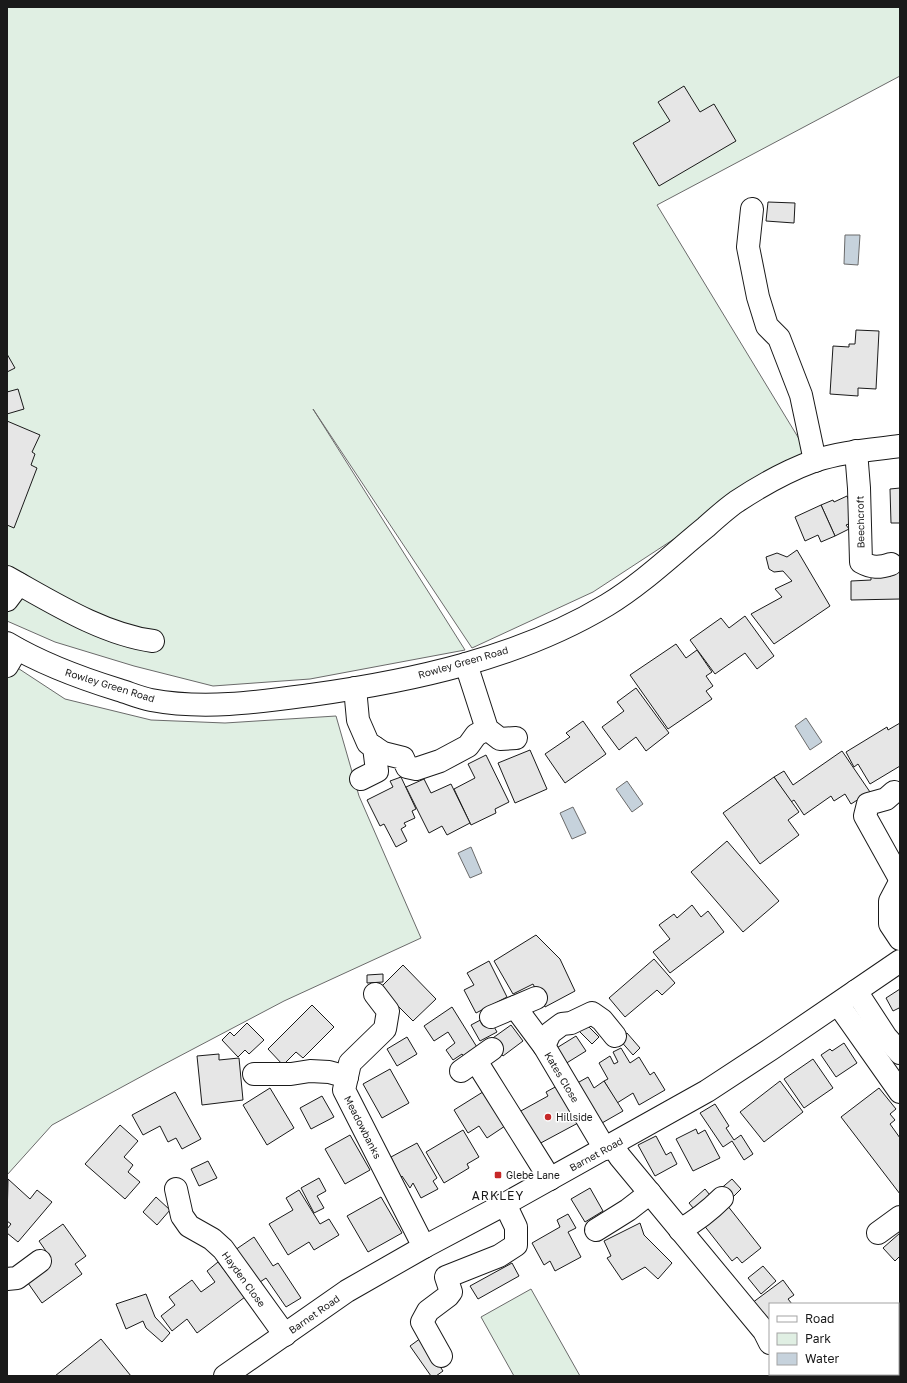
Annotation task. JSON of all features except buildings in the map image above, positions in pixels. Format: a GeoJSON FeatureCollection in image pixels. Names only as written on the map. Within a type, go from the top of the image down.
{"type":"FeatureCollection","features":[{"type":"Feature","properties":{"kind":"street"},"geometry":{"type":"LineString","coordinates":[[752,209],[748,247],[758,297],[767,326],[779,338],[801,395],[815,461]]}},
{"type":"Feature","properties":{"kind":"street","name":"Rowley Green Road"},"geometry":{"type":"LineString","coordinates":[[10,653],[150,700],[205,705],[266,701],[355,688],[466,664],[529,643],[578,621],[606,606],[631,590],[735,502],[787,473],[815,461],[856,452],[900,446]]}},
{"type":"Feature","properties":{"kind":"street","name":"Beechcroft"},"geometry":{"type":"LineString","coordinates":[[856,452],[859,488],[861,562],[870,567],[891,564]]}},
{"type":"Feature","properties":{"kind":"street"},"geometry":{"type":"LineString","coordinates":[[11,587],[114,632],[136,639],[153,641]]}},
{"type":"Feature","properties":{"kind":"street"},"geometry":{"type":"LineString","coordinates":[[466,664],[487,729],[500,739],[516,738]]}},
{"type":"Feature","properties":{"kind":"street"},"geometry":{"type":"LineString","coordinates":[[355,688],[358,720],[368,743],[383,753],[403,758],[407,766],[416,769],[440,761],[468,746],[476,735],[487,729]]}},
{"type":"Feature","properties":{"kind":"street"},"geometry":{"type":"LineString","coordinates":[[361,780],[376,771],[374,747]]}},
{"type":"Feature","properties":{"kind":"street"},"geometry":{"type":"LineString","coordinates":[[894,792],[886,799],[868,804],[865,816],[900,881],[890,901],[890,924],[900,939]]}},
{"type":"Feature","properties":{"kind":"street","name":"Barnet Road"},"geometry":{"type":"LineString","coordinates":[[225,1376],[347,1291],[424,1247],[608,1147],[706,1091],[838,1004],[900,960]]}},
{"type":"Feature","properties":{"kind":"street"},"geometry":{"type":"LineString","coordinates":[[856,991],[886,1037],[900,1053]]}},
{"type":"Feature","properties":{"kind":"street","name":"Meadowbanks"},"geometry":{"type":"LineString","coordinates":[[375,994],[388,1012],[385,1029],[350,1062],[344,1090],[424,1247]]}},
{"type":"Feature","properties":{"kind":"street"},"geometry":{"type":"LineString","coordinates":[[491,1017],[536,998]]}},
{"type":"Feature","properties":{"kind":"street"},"geometry":{"type":"LineString","coordinates":[[838,1004],[900,1092]]}},
{"type":"Feature","properties":{"kind":"street","name":"Kates Close"},"geometry":{"type":"LineString","coordinates":[[514,1007],[544,1046],[608,1147]]}},
{"type":"Feature","properties":{"kind":"street"},"geometry":{"type":"LineString","coordinates":[[544,1046],[550,1033],[562,1024],[571,1023],[592,1013],[602,1020],[615,1036]]}},
{"type":"Feature","properties":{"kind":"street"},"geometry":{"type":"LineString","coordinates":[[477,1060],[550,1179]]}},
{"type":"Feature","properties":{"kind":"street"},"geometry":{"type":"LineString","coordinates":[[254,1074],[291,1074],[310,1071],[329,1072],[347,1077]]}},
{"type":"Feature","properties":{"kind":"street"},"geometry":{"type":"LineString","coordinates":[[608,1147],[620,1157],[650,1193],[764,1331],[769,1341]]}},
{"type":"Feature","properties":{"kind":"street","name":"Hayden Close"},"geometry":{"type":"LineString","coordinates":[[176,1189],[182,1216],[189,1226],[212,1239],[223,1249],[285,1335]]}},
{"type":"Feature","properties":{"kind":"street"},"geometry":{"type":"LineString","coordinates":[[596,1230],[628,1210],[650,1193]]}},
{"type":"Feature","properties":{"kind":"street"},"geometry":{"type":"LineString","coordinates":[[680,1230],[694,1222],[722,1198]]}},
{"type":"Feature","properties":{"kind":"street"},"geometry":{"type":"LineString","coordinates":[[441,1356],[422,1322],[428,1311],[451,1292],[446,1277],[499,1256],[516,1245],[516,1226],[505,1204]]}},
{"type":"Feature","properties":{"kind":"street"},"geometry":{"type":"LineString","coordinates":[[878,1233],[900,1217]]}},
{"type":"Feature","properties":{"kind":"street"},"geometry":{"type":"LineString","coordinates":[[7,1279],[17,1278],[40,1261]]}},
{"type":"Feature","properties":{"kind":"green space"},"geometry":{"type":"Polygon","coordinates":[[[7,7],[900,7],[900,76],[657,205],[807,452],[593,592],[472,648],[313,409],[465,650],[310,679],[213,686],[134,666],[55,642],[7,621],[7,7]]]}},
{"type":"Feature","properties":{"kind":"green space"},"geometry":{"type":"Polygon","coordinates":[[[7,661],[65,699],[151,720],[225,723],[336,716],[359,796],[421,938],[284,1001],[52,1125],[7,1175],[7,661]]]}},
{"type":"Feature","properties":{"kind":"green space"},"geometry":{"type":"Polygon","coordinates":[[[531,1289],[580,1376],[514,1376],[481,1317],[531,1289]]]}},
{"type":"Feature","properties":{"kind":"water"},"geometry":{"type":"Polygon","coordinates":[[[845,235],[860,235],[858,265],[844,264],[845,235]]]}},
{"type":"Feature","properties":{"kind":"water"},"geometry":{"type":"Polygon","coordinates":[[[806,718],[822,742],[810,750],[795,726],[806,718]]]}},
{"type":"Feature","properties":{"kind":"water"},"geometry":{"type":"Polygon","coordinates":[[[627,781],[643,804],[632,812],[616,789],[627,781]]]}},
{"type":"Feature","properties":{"kind":"water"},"geometry":{"type":"Polygon","coordinates":[[[573,807],[586,833],[572,839],[560,813],[573,807]]]}},
{"type":"Feature","properties":{"kind":"water"},"geometry":{"type":"Polygon","coordinates":[[[471,847],[482,873],[470,878],[458,853],[471,847]]]}},
{"type":"Feature","properties":{"kind":"place","name":"Hillside"},"geometry":{"type":"Point","coordinates":[548,1117]}},
{"type":"Feature","properties":{"kind":"place","name":"Glebe Lane"},"geometry":{"type":"Point","coordinates":[498,1175]}},
{"type":"Feature","properties":{"kind":"district","name":"ARKLEY"},"geometry":{"type":"Point","coordinates":[498,1196]}}]}
